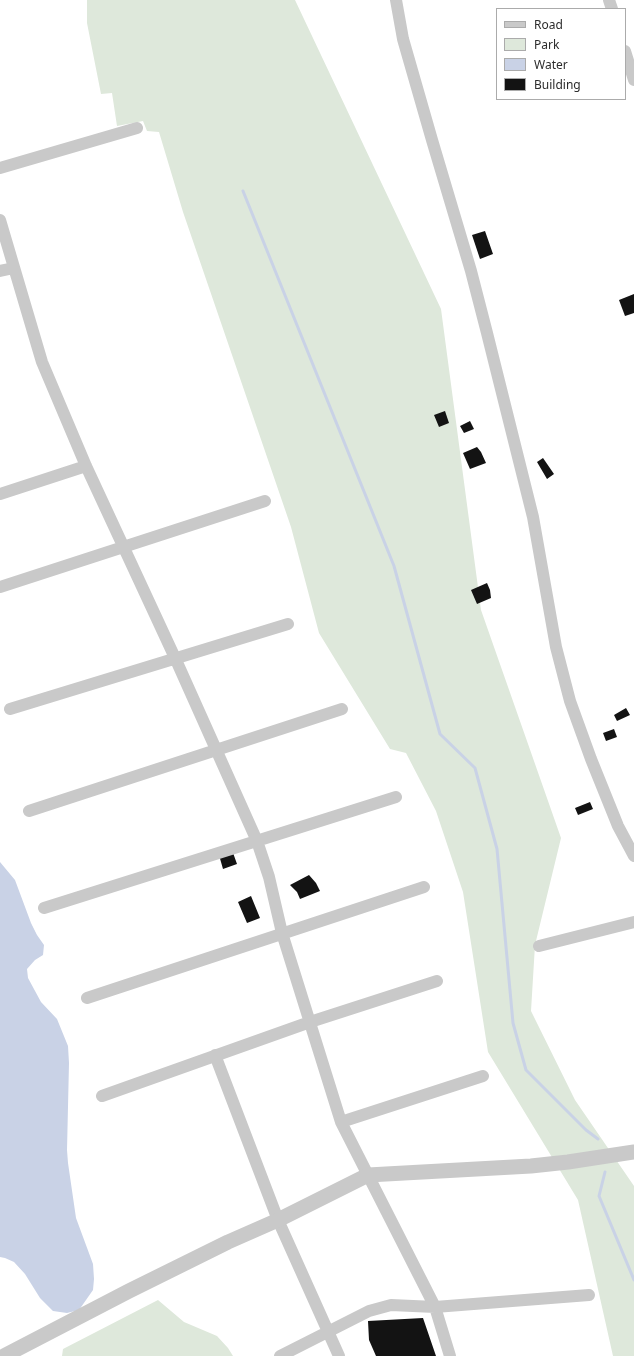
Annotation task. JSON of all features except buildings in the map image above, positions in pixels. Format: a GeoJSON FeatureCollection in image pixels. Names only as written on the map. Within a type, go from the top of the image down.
{"type":"FeatureCollection","features":[{"type":"Feature","properties":{"kind":"street"},"geometry":{"type":"LineString","coordinates":[[396,0],[403,39],[471,271],[487,332],[532,517],[556,647],[570,701],[618,826],[634,856]]}},
{"type":"Feature","properties":{"kind":"street"},"geometry":{"type":"LineString","coordinates":[[626,54],[634,80]]}},
{"type":"Feature","properties":{"kind":"street"},"geometry":{"type":"LineString","coordinates":[[0,168],[137,128]]}},
{"type":"Feature","properties":{"kind":"street"},"geometry":{"type":"LineString","coordinates":[[0,220],[42,362],[86,466],[176,660],[257,841],[269,877],[282,933],[341,1122],[435,1307],[450,1356]]}},
{"type":"Feature","properties":{"kind":"street"},"geometry":{"type":"LineString","coordinates":[[0,271],[14,268]]}},
{"type":"Feature","properties":{"kind":"street"},"geometry":{"type":"LineString","coordinates":[[0,494],[86,466]]}},
{"type":"Feature","properties":{"kind":"street"},"geometry":{"type":"LineString","coordinates":[[0,587],[266,501]]}},
{"type":"Feature","properties":{"kind":"street"},"geometry":{"type":"LineString","coordinates":[[10,709],[176,660],[288,624]]}},
{"type":"Feature","properties":{"kind":"street"},"geometry":{"type":"LineString","coordinates":[[30,812],[342,709]]}},
{"type":"Feature","properties":{"kind":"street"},"geometry":{"type":"LineString","coordinates":[[44,908],[396,797]]}},
{"type":"Feature","properties":{"kind":"street"},"geometry":{"type":"LineString","coordinates":[[87,998],[424,887]]}},
{"type":"Feature","properties":{"kind":"street"},"geometry":{"type":"LineString","coordinates":[[539,946],[634,922]]}},
{"type":"Feature","properties":{"kind":"street"},"geometry":{"type":"LineString","coordinates":[[102,1096],[310,1022],[437,981]]}},
{"type":"Feature","properties":{"kind":"street"},"geometry":{"type":"LineString","coordinates":[[215,1056],[278,1220],[339,1356]]}},
{"type":"Feature","properties":{"kind":"street"},"geometry":{"type":"LineString","coordinates":[[341,1122],[484,1076]]}},
{"type":"Feature","properties":{"kind":"street"},"geometry":{"type":"LineString","coordinates":[[4,1356],[129,1291],[228,1242],[278,1220],[368,1174],[531,1166],[634,1152]]}},
{"type":"Feature","properties":{"kind":"street"},"geometry":{"type":"LineString","coordinates":[[280,1356],[368,1311],[391,1305],[435,1307],[589,1295]]}},
{"type":"Feature","properties":{"kind":"green space"},"geometry":{"type":"Polygon","coordinates":[[[87,0],[295,0],[441,309],[481,610],[561,838],[535,945],[531,1011],[575,1100],[634,1186],[634,1356],[613,1356],[578,1200],[488,1052],[463,892],[436,811],[406,753],[390,749],[319,633],[291,527],[183,212],[159,132],[147,131],[143,121],[117,126],[112,93],[101,94],[87,23],[87,0]]]}},
{"type":"Feature","properties":{"kind":"green space"},"geometry":{"type":"Polygon","coordinates":[[[158,1300],[184,1322],[217,1336],[233,1356],[62,1356],[63,1349],[158,1300]]]}},
{"type":"Feature","properties":{"kind":"water"},"geometry":{"type":"Polygon","coordinates":[[[0,862],[15,880],[31,923],[44,945],[43,955],[35,960],[27,969],[28,978],[41,1002],[57,1019],[68,1046],[68,1163],[76,1218],[93,1264],[94,1279],[93,1290],[79,1310],[67,1313],[53,1311],[40,1298],[25,1274],[14,1262],[0,1257],[0,862]]]}},
{"type":"Feature","properties":{"kind":"waterway"},"geometry":{"type":"LineString","coordinates":[[243,191],[394,566],[440,734],[475,768],[497,849],[513,1023],[526,1070],[586,1130],[598,1139]]}},
{"type":"Feature","properties":{"kind":"waterway"},"geometry":{"type":"LineString","coordinates":[[605,1172],[599,1196],[634,1280]]}}]}
